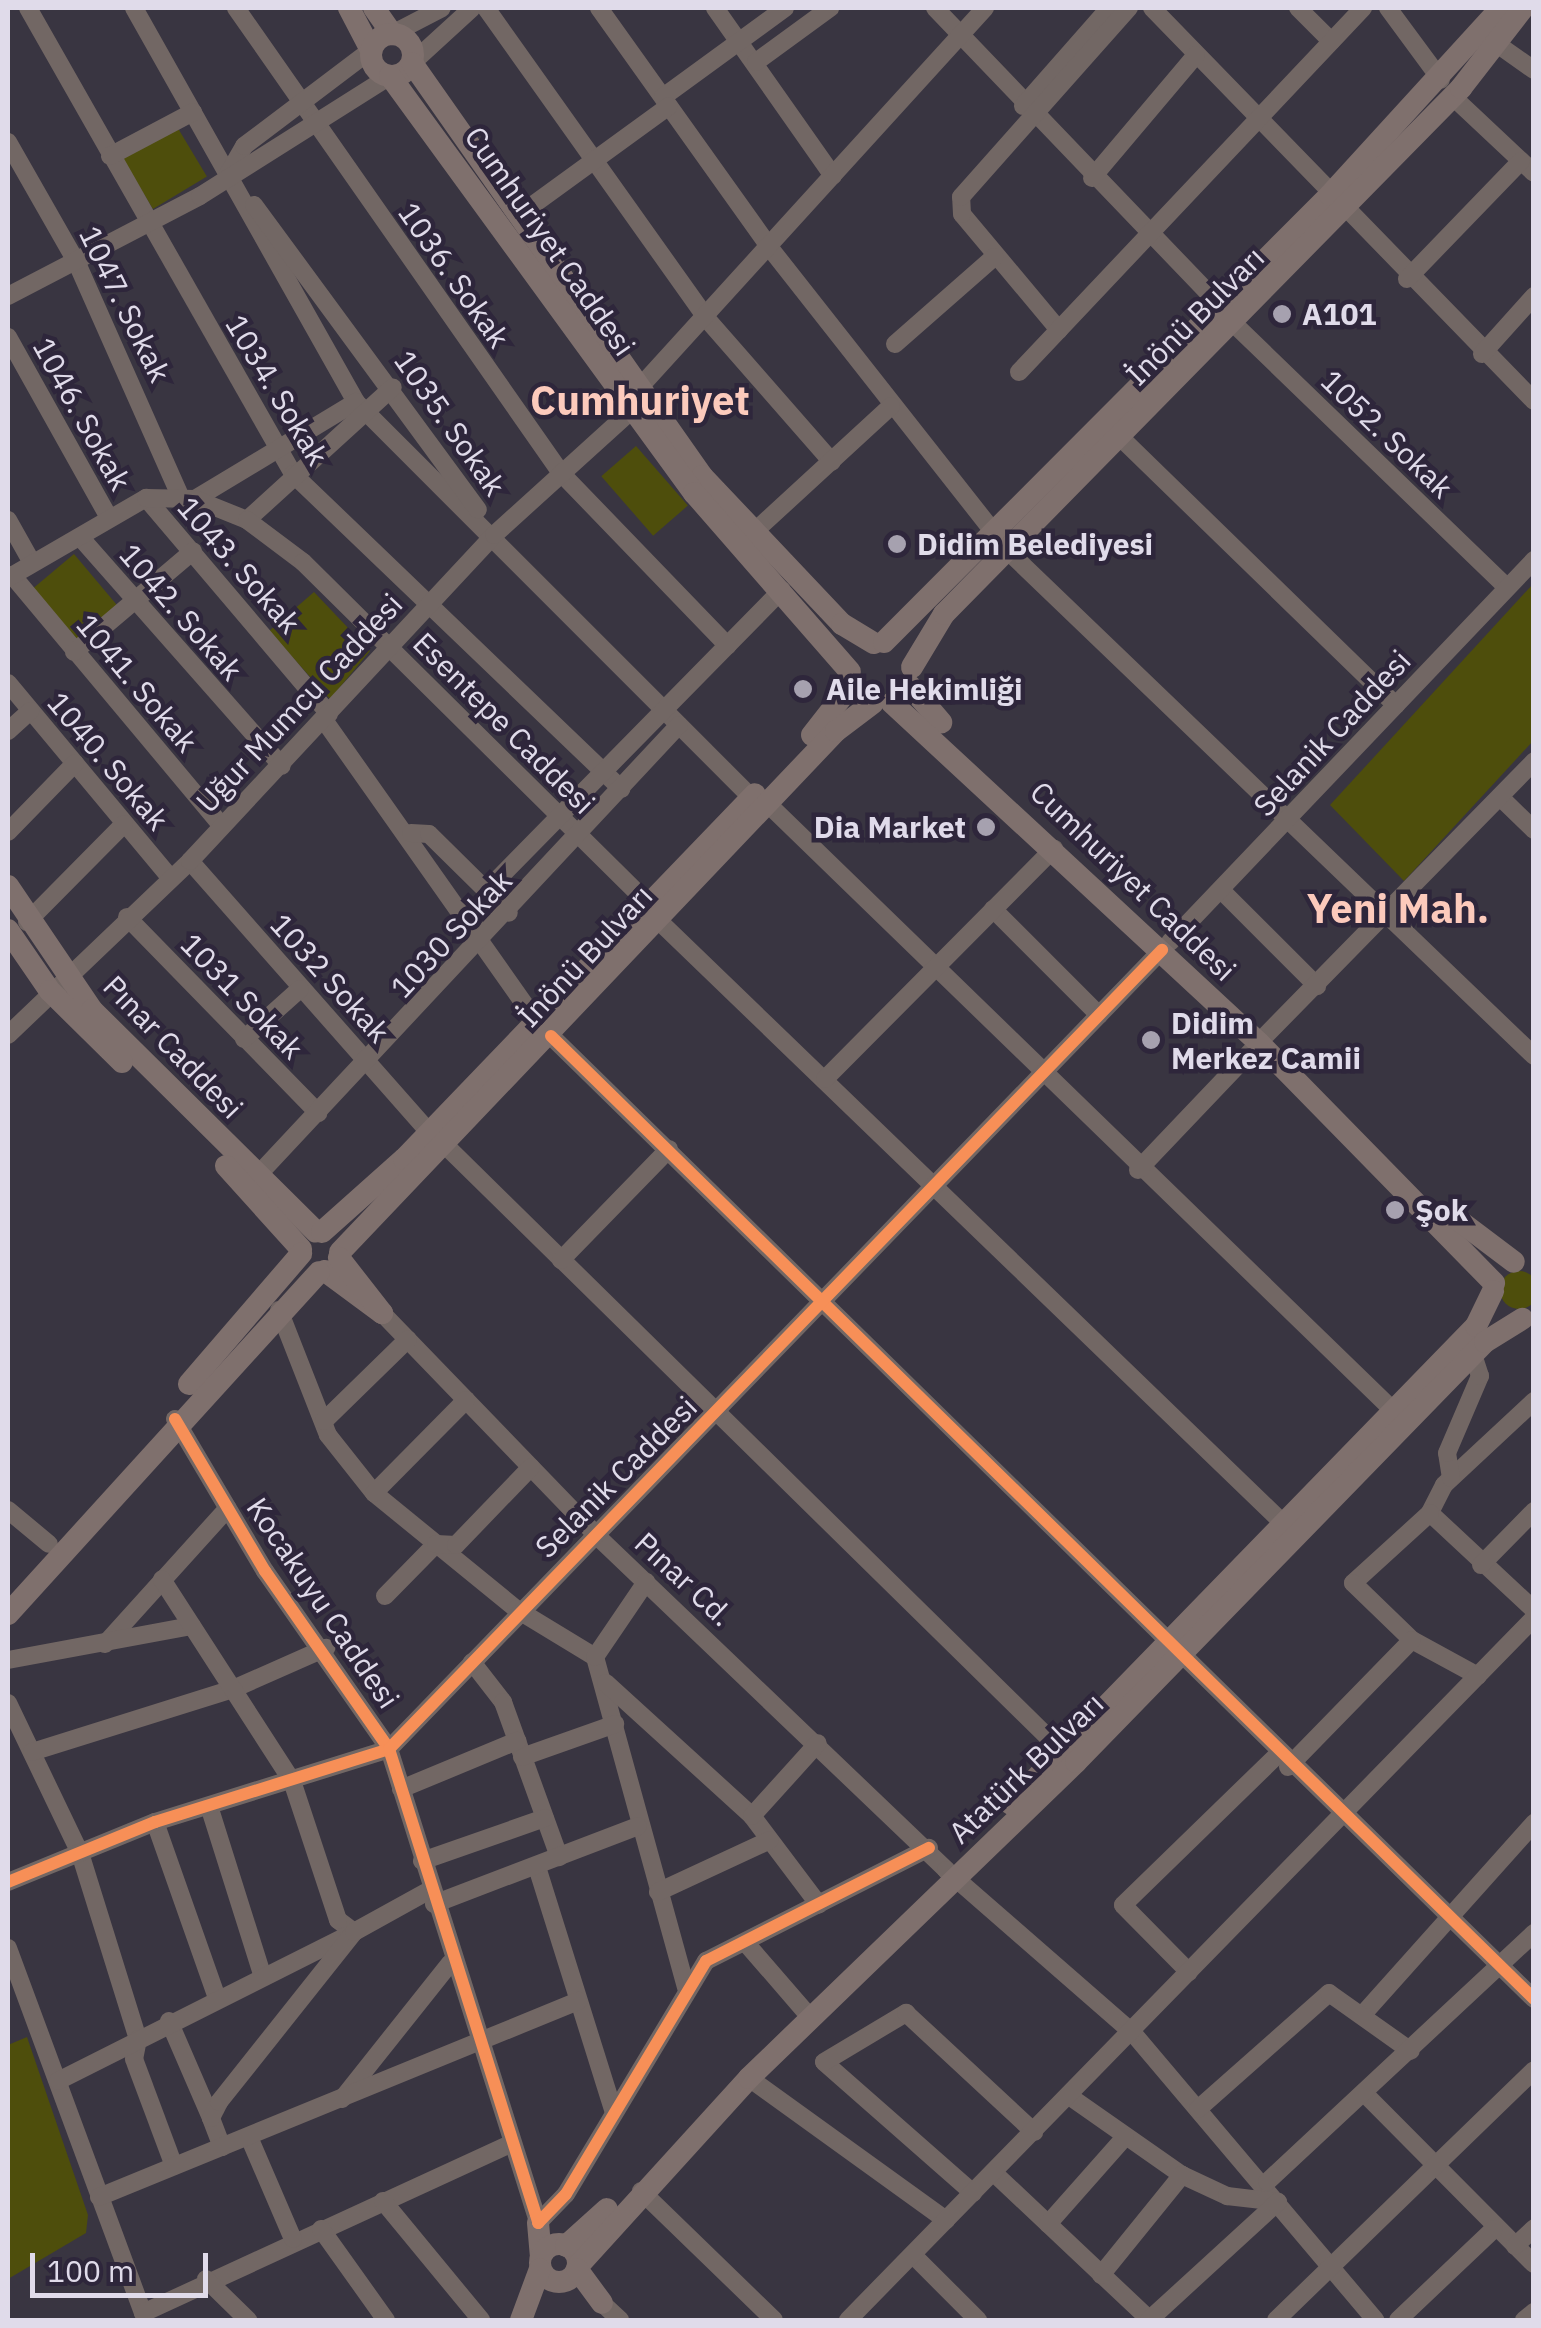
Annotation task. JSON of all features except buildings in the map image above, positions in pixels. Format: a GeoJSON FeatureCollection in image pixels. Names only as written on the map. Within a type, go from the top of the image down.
{"type":"FeatureCollection","features":[{"type":"Feature","properties":{"kind":"main road"},"geometry":{"type":"LineString","coordinates":[[349,8],[371,50],[392,34],[374,8]]}},
{"type":"Feature","properties":{"kind":"main road","name":"İnönü Bulvarı"},"geometry":{"type":"LineString","coordinates":[[1446,88],[1501,8]]}},
{"type":"Feature","properties":{"kind":"main road","name":"İnönü Bulvarı"},"geometry":{"type":"LineString","coordinates":[[759,800],[911,676],[944,614],[1002,544],[1446,88],[1497,44],[1523,8]]}},
{"type":"Feature","properties":{"kind":"main road","name":"Cumhuriyet Caddesi"},"geometry":{"type":"LineString","coordinates":[[392,34],[409,43],[412,63],[519,214],[636,398],[754,532],[842,624],[879,642],[1166,946]]}},
{"type":"Feature","properties":{"kind":"main road","name":"Cumhuriyet Caddesi"},"geometry":{"type":"LineString","coordinates":[[371,50],[851,678],[1166,946],[1472,1233],[1526,1260]]}},
{"type":"Feature","properties":{"kind":"main road"},"geometry":{"type":"LineString","coordinates":[[390,76],[412,63]]}},
{"type":"Feature","properties":{"kind":"main road","name":"İnönü Bulvarı"},"geometry":{"type":"LineString","coordinates":[[8,1614],[175,1419],[279,1310],[331,1263],[438,1139],[759,800],[879,642],[1002,544],[1119,436],[1226,313]]}},
{"type":"Feature","properties":{"kind":"main road","name":"Pınar Caddesi"},"geometry":{"type":"LineString","coordinates":[[8,886],[18,926],[58,984],[310,1242]]}},
{"type":"Feature","properties":{"kind":"main road","name":"Pınar Caddesi"},"geometry":{"type":"LineString","coordinates":[[58,984],[258,1175],[310,1242]]}},
{"type":"Feature","properties":{"kind":"main road","name":"Cumhuriyet Caddesi"},"geometry":{"type":"LineString","coordinates":[[1263,1039],[1493,1287],[1502,1310],[1530,1318]]}},
{"type":"Feature","properties":{"kind":"main road","name":"İnönü Bulvarı"},"geometry":{"type":"LineString","coordinates":[[8,1591],[310,1242],[438,1139]]}},
{"type":"Feature","properties":{"kind":"main road"},"geometry":{"type":"LineString","coordinates":[[310,1242],[331,1263]]}},
{"type":"Feature","properties":{"kind":"main road"},"geometry":{"type":"LineString","coordinates":[[310,1242],[382,1313]]}},
{"type":"Feature","properties":{"kind":"main road","name":"Atatürk Bulvarı"},"geometry":{"type":"LineString","coordinates":[[561,2264],[640,2191],[1400,1417],[1476,1326],[1493,1287],[1526,1260]]}},
{"type":"Feature","properties":{"kind":"main road","name":"Atatürk Bulvarı"},"geometry":{"type":"LineString","coordinates":[[524,2320],[561,2264],[804,2010],[951,1873],[1063,1752],[1173,1652],[1284,1525],[1473,1354],[1530,1318]]}},
{"type":"Feature","properties":{"kind":"main road","name":"Kocakuyu Caddesi"},"geometry":{"type":"LineString","coordinates":[[538,2223],[561,2264],[602,2303]]}},
{"type":"Feature","properties":{"kind":"street","name":"1034. Sokak"},"geometry":{"type":"LineString","coordinates":[[28,8],[148,226],[294,474],[621,789]]}},
{"type":"Feature","properties":{"kind":"street","name":"1035. Sokak"},"geometry":{"type":"LineString","coordinates":[[134,8],[359,406],[494,535]]}},
{"type":"Feature","properties":{"kind":"street","name":"1036. Sokak"},"geometry":{"type":"LineString","coordinates":[[236,8],[561,473],[728,646]]}},
{"type":"Feature","properties":{"kind":"street"},"geometry":{"type":"LineString","coordinates":[[392,34],[442,8]]}},
{"type":"Feature","properties":{"kind":"street"},"geometry":{"type":"LineString","coordinates":[[412,63],[472,8]]}},
{"type":"Feature","properties":{"kind":"street"},"geometry":{"type":"LineString","coordinates":[[486,8],[706,318],[832,462]]}},
{"type":"Feature","properties":{"kind":"street"},"geometry":{"type":"LineString","coordinates":[[599,8],[770,248],[1002,544],[1534,1056]]}},
{"type":"Feature","properties":{"kind":"street"},"geometry":{"type":"LineString","coordinates":[[715,8],[833,176]]}},
{"type":"Feature","properties":{"kind":"street"},"geometry":{"type":"LineString","coordinates":[[519,214],[592,162],[740,40],[785,8]]}},
{"type":"Feature","properties":{"kind":"street"},"geometry":{"type":"LineString","coordinates":[[756,62],[830,8]]}},
{"type":"Feature","properties":{"kind":"street","name":"1052. Sokak"},"geometry":{"type":"LineString","coordinates":[[935,8],[957,39],[1147,235],[1506,587]]}},
{"type":"Feature","properties":{"kind":"street","name":"Uğur Mumcu Caddesi"},"geometry":{"type":"LineString","coordinates":[[8,1035],[167,874],[190,861],[494,535],[636,398],[985,8]]}},
{"type":"Feature","properties":{"kind":"street"},"geometry":{"type":"LineString","coordinates":[[1059,330],[994,257],[962,214],[961,197],[1109,8]]}},
{"type":"Feature","properties":{"kind":"street"},"geometry":{"type":"LineString","coordinates":[[1029,112],[1129,8]]}},
{"type":"Feature","properties":{"kind":"street"},"geometry":{"type":"LineString","coordinates":[[1152,8],[1482,354],[1534,400]]}},
{"type":"Feature","properties":{"kind":"street"},"geometry":{"type":"LineString","coordinates":[[1298,8],[1331,41]]}},
{"type":"Feature","properties":{"kind":"street"},"geometry":{"type":"LineString","coordinates":[[1020,372],[1363,8]]}},
{"type":"Feature","properties":{"kind":"street"},"geometry":{"type":"LineString","coordinates":[[1388,8],[1446,88],[1528,167],[1408,278]]}},
{"type":"Feature","properties":{"kind":"street"},"geometry":{"type":"LineString","coordinates":[[1497,44],[1534,70]]}},
{"type":"Feature","properties":{"kind":"street"},"geometry":{"type":"LineString","coordinates":[[228,174],[244,146],[303,107],[371,50]]}},
{"type":"Feature","properties":{"kind":"street"},"geometry":{"type":"LineString","coordinates":[[1092,178],[1196,56]]}},
{"type":"Feature","properties":{"kind":"street"},"geometry":{"type":"LineString","coordinates":[[8,296],[148,226],[390,76]]}},
{"type":"Feature","properties":{"kind":"street"},"geometry":{"type":"LineString","coordinates":[[110,156],[193,112]]}},
{"type":"Feature","properties":{"kind":"street","name":"1047. Sokak"},"geometry":{"type":"LineString","coordinates":[[8,142],[76,261],[188,497]]}},
{"type":"Feature","properties":{"kind":"street","name":"1035. Sokak"},"geometry":{"type":"LineString","coordinates":[[228,174],[393,387],[494,535]]}},
{"type":"Feature","properties":{"kind":"street"},"geometry":{"type":"LineString","coordinates":[[895,344],[994,257]]}},
{"type":"Feature","properties":{"kind":"street"},"geometry":{"type":"LineString","coordinates":[[1482,354],[1534,296]]}},
{"type":"Feature","properties":{"kind":"street","name":"1046. Sokak"},"geometry":{"type":"LineString","coordinates":[[8,337],[109,518]]}},
{"type":"Feature","properties":{"kind":"street"},"geometry":{"type":"LineString","coordinates":[[188,497],[393,387]]}},
{"type":"Feature","properties":{"kind":"street"},"geometry":{"type":"LineString","coordinates":[[247,520],[359,406]]}},
{"type":"Feature","properties":{"kind":"street"},"geometry":{"type":"LineString","coordinates":[[754,532],[891,406]]}},
{"type":"Feature","properties":{"kind":"street"},"geometry":{"type":"LineString","coordinates":[[1119,436],[1396,705]]}},
{"type":"Feature","properties":{"kind":"street","name":"Esentepe Caddesi"},"geometry":{"type":"LineString","coordinates":[[10,576],[146,498],[188,497],[247,520],[389,648],[655,914],[1284,1525]]}},
{"type":"Feature","properties":{"kind":"street","name":"1043. Sokak"},"geometry":{"type":"LineString","coordinates":[[146,498],[327,717],[544,1029],[824,1297],[1340,1819],[1534,1998]]}},
{"type":"Feature","properties":{"kind":"street"},"geometry":{"type":"LineString","coordinates":[[8,520],[31,561]]}},
{"type":"Feature","properties":{"kind":"street"},"geometry":{"type":"LineString","coordinates":[[494,535],[679,725],[1138,1170],[1400,1417]]}},
{"type":"Feature","properties":{"kind":"street","name":"1042. Sokak"},"geometry":{"type":"LineString","coordinates":[[80,538],[282,766]]}},
{"type":"Feature","properties":{"kind":"street"},"geometry":{"type":"LineString","coordinates":[[74,652],[192,551]]}},
{"type":"Feature","properties":{"kind":"street","name":"Selanik Caddesi"},"geometry":{"type":"LineString","coordinates":[[8,1882],[154,1822],[389,1748],[472,1662],[516,1609],[598,1537],[1534,560]]}},
{"type":"Feature","properties":{"kind":"street","name":"1041. Sokak"},"geometry":{"type":"LineString","coordinates":[[10,576],[222,826]]}},
{"type":"Feature","properties":{"kind":"street"},"geometry":{"type":"LineString","coordinates":[[486,891],[556,813],[782,590]]}},
{"type":"Feature","properties":{"kind":"street","name":"1040. Sokak"},"geometry":{"type":"LineString","coordinates":[[8,683],[167,874]]}},
{"type":"Feature","properties":{"kind":"street"},"geometry":{"type":"LineString","coordinates":[[8,731],[30,711]]}},
{"type":"Feature","properties":{"kind":"street","name":"1030 Sokak"},"geometry":{"type":"LineString","coordinates":[[258,1175],[482,943],[679,725]]}},
{"type":"Feature","properties":{"kind":"street"},"geometry":{"type":"LineString","coordinates":[[1138,1170],[1263,1039],[1388,917],[1534,761]]}},
{"type":"Feature","properties":{"kind":"street"},"geometry":{"type":"LineString","coordinates":[[8,832],[75,764]]}},
{"type":"Feature","properties":{"kind":"street"},"geometry":{"type":"LineString","coordinates":[[1500,797],[1534,830]]}},
{"type":"Feature","properties":{"kind":"street"},"geometry":{"type":"LineString","coordinates":[[18,926],[124,824]]}},
{"type":"Feature","properties":{"kind":"street"},"geometry":{"type":"LineString","coordinates":[[411,833],[429,834],[509,913]]}},
{"type":"Feature","properties":{"kind":"street"},"geometry":{"type":"LineString","coordinates":[[826,1079],[1054,848]]}},
{"type":"Feature","properties":{"kind":"street","name":"1032 Sokak"},"geometry":{"type":"LineString","coordinates":[[190,861],[300,989],[438,1139],[1063,1752]]}},
{"type":"Feature","properties":{"kind":"street"},"geometry":{"type":"LineString","coordinates":[[1221,890],[1317,986]]}},
{"type":"Feature","properties":{"kind":"street"},"geometry":{"type":"LineString","coordinates":[[992,910],[1100,1015]]}},
{"type":"Feature","properties":{"kind":"street","name":"1031 Sokak"},"geometry":{"type":"LineString","coordinates":[[127,918],[318,1113]]}},
{"type":"Feature","properties":{"kind":"street"},"geometry":{"type":"LineString","coordinates":[[244,1039],[300,989]]}},
{"type":"Feature","properties":{"kind":"street"},"geometry":{"type":"LineString","coordinates":[[561,1260],[669,1149]]}},
{"type":"Feature","properties":{"kind":"street"},"geometry":{"type":"LineString","coordinates":[[279,1310],[324,1421],[374,1494],[516,1609],[595,1658],[606,1683],[638,1826],[686,1988]]}},
{"type":"Feature","properties":{"kind":"street","name":"Pınar Cd."},"geometry":{"type":"LineString","coordinates":[[382,1313],[598,1537],[951,1873],[1132,2032],[1267,2182],[1278,2202],[1375,2320]]}},
{"type":"Feature","properties":{"kind":"street"},"geometry":{"type":"LineString","coordinates":[[324,1421],[408,1339]]}},
{"type":"Feature","properties":{"kind":"street"},"geometry":{"type":"LineString","coordinates":[[1452,1478],[1446,1453],[1480,1376],[1473,1354]]}},
{"type":"Feature","properties":{"kind":"street"},"geometry":{"type":"LineString","coordinates":[[374,1494],[466,1400]]}},
{"type":"Feature","properties":{"kind":"street"},"geometry":{"type":"LineString","coordinates":[[1478,1676],[1412,1640],[1354,1582],[1430,1514],[1452,1478],[1534,1401]]}},
{"type":"Feature","properties":{"kind":"street","name":"Kocakuyu Caddesi"},"geometry":{"type":"LineString","coordinates":[[175,1419],[228,1508],[326,1648],[389,1748],[450,1962],[508,2144],[538,2223]]}},
{"type":"Feature","properties":{"kind":"street"},"geometry":{"type":"LineString","coordinates":[[385,1596],[436,1544],[456,1545],[531,1467]]}},
{"type":"Feature","properties":{"kind":"street"},"geometry":{"type":"LineString","coordinates":[[105,1644],[228,1508]]}},
{"type":"Feature","properties":{"kind":"street"},"geometry":{"type":"LineString","coordinates":[[8,1510],[49,1544]]}},
{"type":"Feature","properties":{"kind":"street"},"geometry":{"type":"LineString","coordinates":[[1480,1565],[1534,1511]]}},
{"type":"Feature","properties":{"kind":"street"},"geometry":{"type":"LineString","coordinates":[[1430,1514],[1480,1565],[1534,1610]]}},
{"type":"Feature","properties":{"kind":"street"},"geometry":{"type":"LineString","coordinates":[[162,1579],[292,1781],[338,1920],[354,1932]]}},
{"type":"Feature","properties":{"kind":"street"},"geometry":{"type":"LineString","coordinates":[[595,1658],[646,1582]]}},
{"type":"Feature","properties":{"kind":"street"},"geometry":{"type":"LineString","coordinates":[[848,2320],[1534,1618]]}},
{"type":"Feature","properties":{"kind":"street"},"geometry":{"type":"LineString","coordinates":[[8,1660],[192,1626]]}},
{"type":"Feature","properties":{"kind":"street"},"geometry":{"type":"LineString","coordinates":[[1189,1972],[1122,1905],[1412,1640]]}},
{"type":"Feature","properties":{"kind":"street"},"geometry":{"type":"LineString","coordinates":[[32,1752],[233,1689],[326,1648]]}},
{"type":"Feature","properties":{"kind":"street"},"geometry":{"type":"LineString","coordinates":[[472,1662],[504,1702],[559,1857]]}},
{"type":"Feature","properties":{"kind":"street"},"geometry":{"type":"LineString","coordinates":[[606,1683],[752,1816],[819,1906]]}},
{"type":"Feature","properties":{"kind":"street"},"geometry":{"type":"LineString","coordinates":[[8,1702],[80,1852],[138,2039],[134,2060],[174,2166]]}},
{"type":"Feature","properties":{"kind":"street"},"geometry":{"type":"LineString","coordinates":[[401,1789],[519,1749],[615,1724]]}},
{"type":"Feature","properties":{"kind":"street"},"geometry":{"type":"LineString","coordinates":[[752,1816],[818,1743]]}},
{"type":"Feature","properties":{"kind":"street"},"geometry":{"type":"LineString","coordinates":[[209,1806],[262,1974]]}},
{"type":"Feature","properties":{"kind":"street"},"geometry":{"type":"LineString","coordinates":[[422,1860],[545,1818]]}},
{"type":"Feature","properties":{"kind":"street"},"geometry":{"type":"LineString","coordinates":[[154,1822],[216,1995]]}},
{"type":"Feature","properties":{"kind":"street"},"geometry":{"type":"LineString","coordinates":[[1365,2012],[1534,1823]]}},
{"type":"Feature","properties":{"kind":"street"},"geometry":{"type":"LineString","coordinates":[[58,2080],[216,1995],[432,1897],[537,1867],[638,1826]]}},
{"type":"Feature","properties":{"kind":"street"},"geometry":{"type":"LineString","coordinates":[[658,1892],[770,1840]]}},
{"type":"Feature","properties":{"kind":"street"},"geometry":{"type":"LineString","coordinates":[[538,2223],[614,2112],[686,1988],[706,1961],[929,1848]]}},
{"type":"Feature","properties":{"kind":"street"},"geometry":{"type":"LineString","coordinates":[[537,1867],[614,2112]]}},
{"type":"Feature","properties":{"kind":"street"},"geometry":{"type":"LineString","coordinates":[[212,2118],[354,1932]]}},
{"type":"Feature","properties":{"kind":"street"},"geometry":{"type":"LineString","coordinates":[[1267,2182],[1534,1933]]}},
{"type":"Feature","properties":{"kind":"street"},"geometry":{"type":"LineString","coordinates":[[744,1942],[804,2010]]}},
{"type":"Feature","properties":{"kind":"street"},"geometry":{"type":"LineString","coordinates":[[8,1948],[16,2000],[58,2080],[143,2313],[206,2279],[508,2144]]}},
{"type":"Feature","properties":{"kind":"street"},"geometry":{"type":"LineString","coordinates":[[341,2100],[450,1962]]}},
{"type":"Feature","properties":{"kind":"street"},"geometry":{"type":"LineString","coordinates":[[1198,2109],[1328,1993],[1365,2012],[1411,2051]]}},
{"type":"Feature","properties":{"kind":"street"},"geometry":{"type":"LineString","coordinates":[[99,2197],[478,2046],[578,2001]]}},
{"type":"Feature","properties":{"kind":"street"},"geometry":{"type":"LineString","coordinates":[[973,2193],[824,2062],[906,2013],[1034,2132]]}},
{"type":"Feature","properties":{"kind":"street"},"geometry":{"type":"LineString","coordinates":[[169,2022],[222,2146]]}},
{"type":"Feature","properties":{"kind":"street"},"geometry":{"type":"LineString","coordinates":[[1276,2320],[1336,2270],[1534,2070]]}},
{"type":"Feature","properties":{"kind":"street"},"geometry":{"type":"LineString","coordinates":[[749,2078],[946,2220]]}},
{"type":"Feature","properties":{"kind":"street"},"geometry":{"type":"LineString","coordinates":[[1364,2093],[1437,2164],[1494,2230],[1534,2264]]}},
{"type":"Feature","properties":{"kind":"street"},"geometry":{"type":"LineString","coordinates":[[1069,2096],[1182,2175],[1227,2196],[1278,2202]]}},
{"type":"Feature","properties":{"kind":"street"},"geometry":{"type":"LineString","coordinates":[[249,2137],[293,2239]]}},
{"type":"Feature","properties":{"kind":"street"},"geometry":{"type":"LineString","coordinates":[[1048,2224],[1125,2137]]}},
{"type":"Feature","properties":{"kind":"street"},"geometry":{"type":"LineString","coordinates":[[994,2172],[1150,2320],[1278,2202]]}},
{"type":"Feature","properties":{"kind":"street"},"geometry":{"type":"LineString","coordinates":[[1101,2275],[1182,2175]]}},
{"type":"Feature","properties":{"kind":"street"},"geometry":{"type":"LineString","coordinates":[[640,2191],[774,2320]]}},
{"type":"Feature","properties":{"kind":"street"},"geometry":{"type":"LineString","coordinates":[[384,2201],[481,2320]]}},
{"type":"Feature","properties":{"kind":"street"},"geometry":{"type":"LineString","coordinates":[[1515,2246],[1534,2228]]}},
{"type":"Feature","properties":{"kind":"street"},"geometry":{"type":"LineString","coordinates":[[321,2230],[386,2320]]}},
{"type":"Feature","properties":{"kind":"street"},"geometry":{"type":"LineString","coordinates":[[1398,2320],[1494,2230]]}},
{"type":"Feature","properties":{"kind":"street"},"geometry":{"type":"LineString","coordinates":[[913,2255],[978,2320]]}},
{"type":"Feature","properties":{"kind":"street"},"geometry":{"type":"LineString","coordinates":[[206,2279],[248,2320]]}},
{"type":"Feature","properties":{"kind":"street"},"geometry":{"type":"LineString","coordinates":[[602,2303],[620,2320]]}},
{"type":"Feature","properties":{"kind":"street"},"geometry":{"type":"LineString","coordinates":[[1524,2320],[1534,2312]]}},
{"type":"Feature","properties":{"kind":"shaded area"},"geometry":{"type":"Polygon","coordinates":[[[176,125],[207,176],[153,209],[122,157],[176,125]]]}},
{"type":"Feature","properties":{"kind":"shaded area"},"geometry":{"type":"Polygon","coordinates":[[[636,446],[688,506],[653,536],[601,476],[636,446]]]}},
{"type":"Feature","properties":{"kind":"shaded area"},"geometry":{"type":"Polygon","coordinates":[[[74,554],[119,608],[76,644],[31,590],[74,554]]]}},
{"type":"Feature","properties":{"kind":"shaded area"},"geometry":{"type":"Polygon","coordinates":[[[1533,584],[1533,741],[1404,881],[1330,805],[1533,584]]]}},
{"type":"Feature","properties":{"kind":"shaded area"},"geometry":{"type":"Polygon","coordinates":[[[314,592],[370,651],[330,699],[269,631],[314,592]]]}},
{"type":"Feature","properties":{"kind":"shaded area"},"geometry":{"type":"Polygon","coordinates":[[[1519,1271],[1532,1277],[1538,1290],[1532,1303],[1519,1309],[1506,1303],[1500,1290],[1506,1277],[1519,1271]]]}},
{"type":"Feature","properties":{"kind":"shaded area"},"geometry":{"type":"Polygon","coordinates":[[[27,2037],[88,2215],[86,2233],[8,2279],[8,2045],[27,2037]]]}},
{"type":"Feature","properties":{"kind":"cycle path"},"geometry":{"type":"LineString","coordinates":[[8,1882],[155,1822],[389,1749],[1162,950]]}},
{"type":"Feature","properties":{"kind":"cycle path"},"geometry":{"type":"LineString","coordinates":[[551,1036],[1534,1999]]}},
{"type":"Feature","properties":{"kind":"cycle path"},"geometry":{"type":"LineString","coordinates":[[175,1419],[265,1571],[389,1749],[538,2223],[566,2194],[706,1961],[929,1848]]}},
{"type":"Feature","properties":{"kind":"place","name":"A101"},"geometry":{"type":"Point","coordinates":[1282,314]}},
{"type":"Feature","properties":{"kind":"place","name":"Didim Belediyesi"},"geometry":{"type":"Point","coordinates":[897,544]}},
{"type":"Feature","properties":{"kind":"place","name":"Aile Hekimliği"},"geometry":{"type":"Point","coordinates":[803,689]}},
{"type":"Feature","properties":{"kind":"place","name":"Dia Market"},"geometry":{"type":"Point","coordinates":[986,827]}},
{"type":"Feature","properties":{"kind":"place","name":"Didim Merkez Camii"},"geometry":{"type":"Point","coordinates":[1151,1040]}},
{"type":"Feature","properties":{"kind":"place","name":"Şok"},"geometry":{"type":"Point","coordinates":[1395,1210]}},
{"type":"Feature","properties":{"kind":"district","name":"Cumhuriyet"},"geometry":{"type":"Point","coordinates":[640,400]}},
{"type":"Feature","properties":{"kind":"district","name":"Yeni Mah."},"geometry":{"type":"Point","coordinates":[1398,908]}}]}
